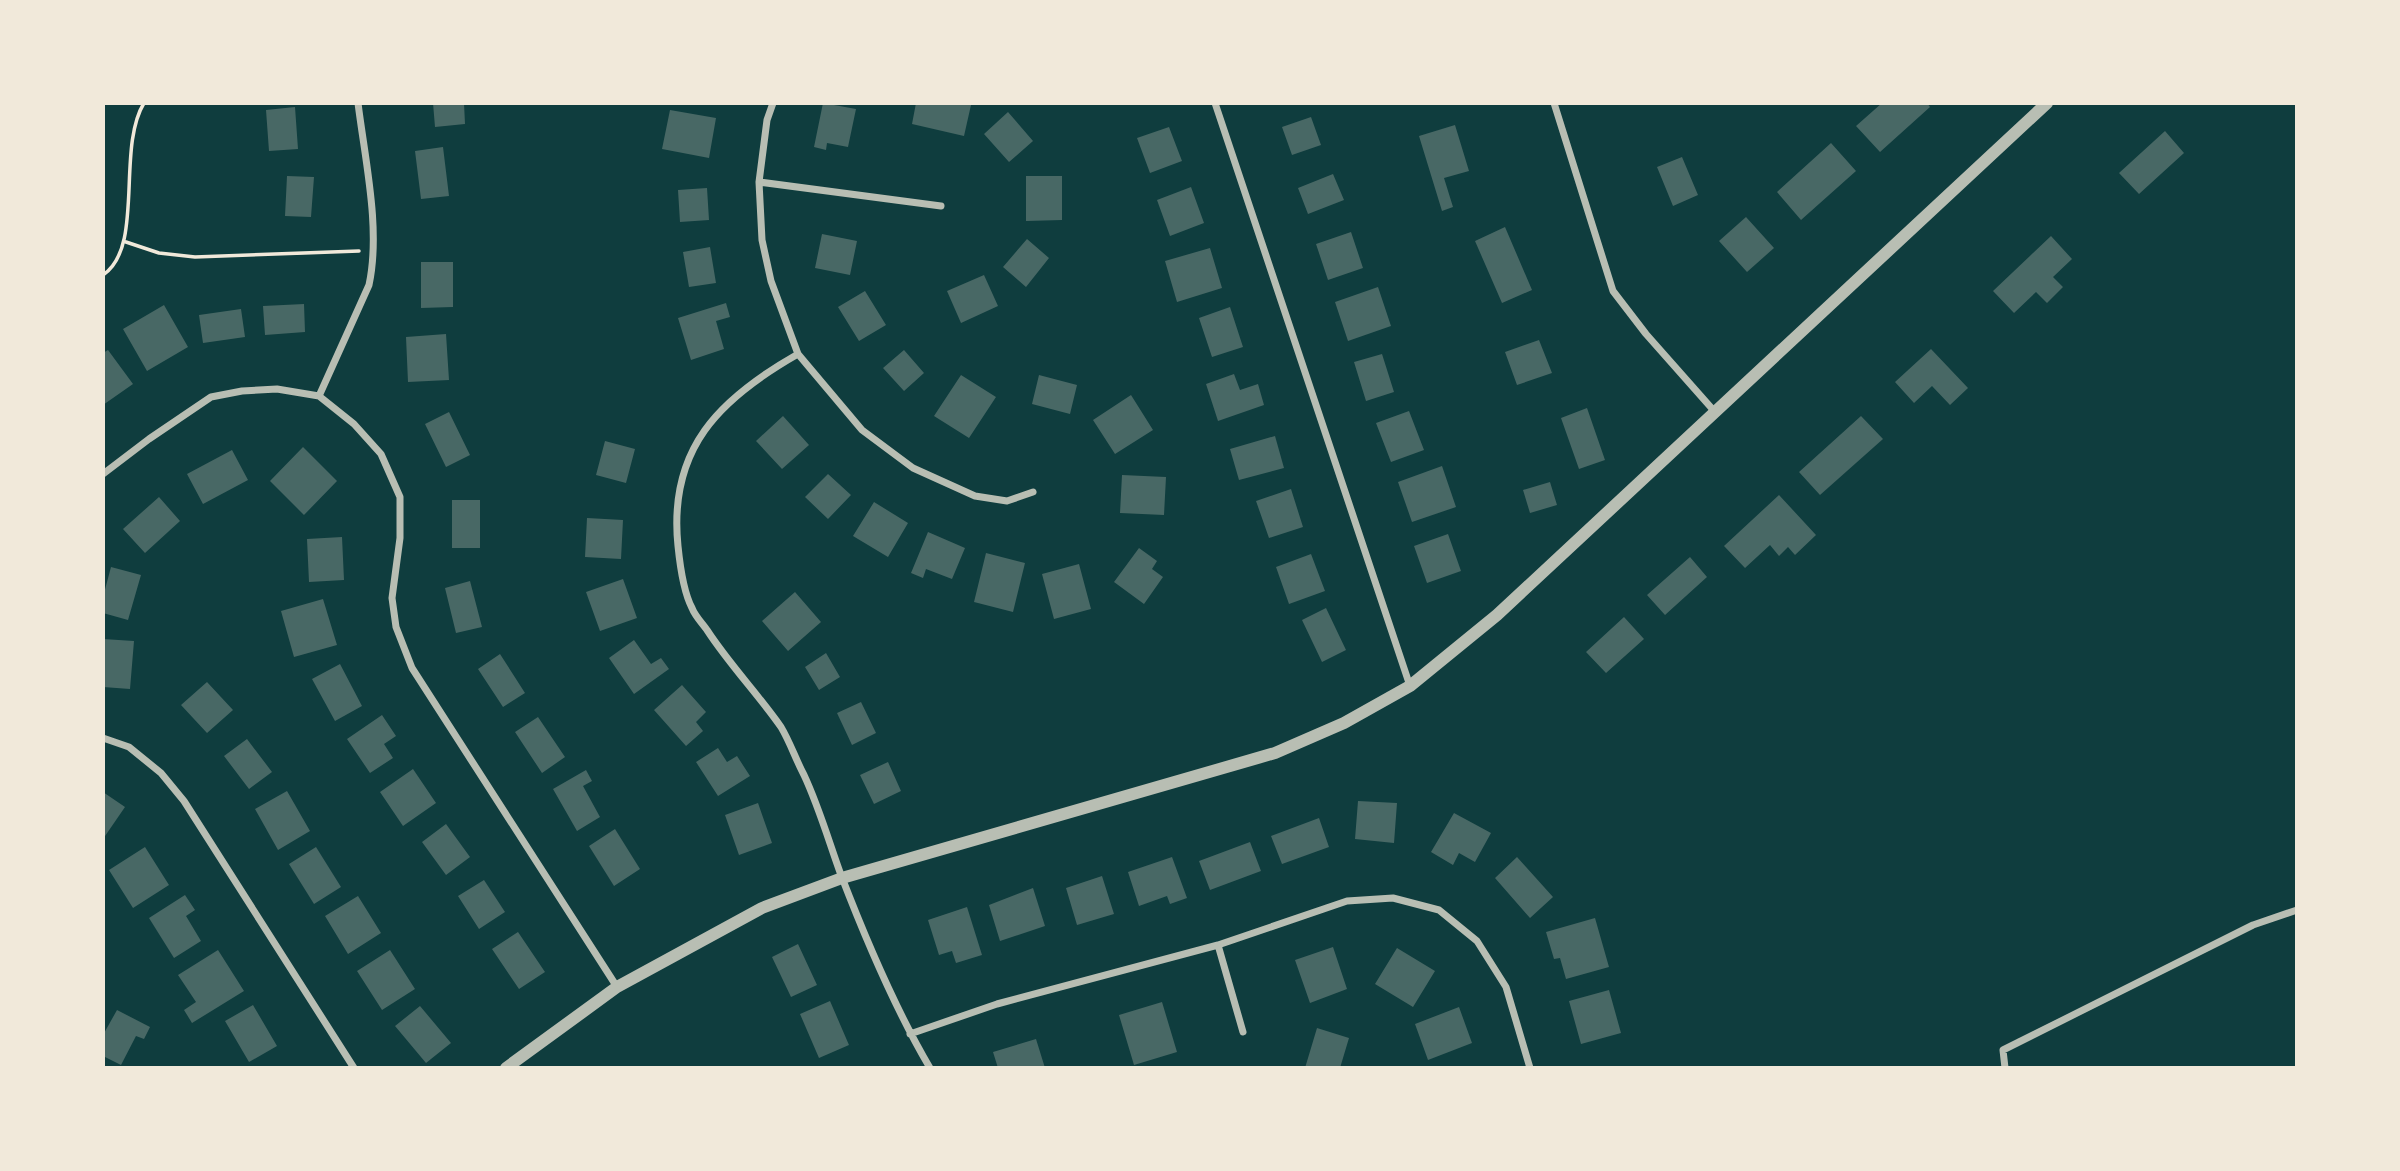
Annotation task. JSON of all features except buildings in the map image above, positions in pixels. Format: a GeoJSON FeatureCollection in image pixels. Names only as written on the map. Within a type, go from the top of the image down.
{"type":"FeatureCollection","features":[{"type":"Feature","properties":{"kind":"street"},"geometry":{"type":"LineString","coordinates":[[319,396],[369,285],[375,251],[358,103]]}},
{"type":"Feature","properties":{"kind":"street"},"geometry":{"type":"LineString","coordinates":[[773,103],[767,120],[759,182],[762,240],[771,281],[798,354],[862,430],[913,468],[975,496],[1007,501],[1033,492]]}},
{"type":"Feature","properties":{"kind":"street"},"geometry":{"type":"LineString","coordinates":[[1215,103],[1410,686]]}},
{"type":"Feature","properties":{"kind":"street"},"geometry":{"type":"LineString","coordinates":[[1553,103],[1614,291],[1646,334],[1715,412]]}},
{"type":"Feature","properties":{"kind":"street"},"geometry":{"type":"LineString","coordinates":[[506,1068],[617,987],[762,908],[842,878],[1275,753],[1343,723],[1410,686],[1497,615],[2047,103]]}},
{"type":"Feature","properties":{"kind":"street"},"geometry":{"type":"LineString","coordinates":[[759,182],[941,206]]}},
{"type":"Feature","properties":{"kind":"street"},"geometry":{"type":"LineString","coordinates":[[798,354],[759,377],[719,410],[696,443],[680,479],[675,521],[680,564],[691,608],[782,729],[806,780],[842,878],[910,1034],[930,1068]]}},
{"type":"Feature","properties":{"kind":"street"},"geometry":{"type":"LineString","coordinates":[[103,474],[211,397],[242,391],[277,389],[319,396],[354,424],[381,454],[400,497],[400,538],[392,598],[396,627],[412,668],[617,987]]}},
{"type":"Feature","properties":{"kind":"street"},"geometry":{"type":"LineString","coordinates":[[103,738],[129,747],[161,772],[184,801],[354,1068]]}},
{"type":"Feature","properties":{"kind":"street"},"geometry":{"type":"LineString","coordinates":[[910,1034],[997,1004],[1218,945],[1347,901],[1393,898],[1439,910],[1477,941],[1506,987],[1530,1068]]}},
{"type":"Feature","properties":{"kind":"street"},"geometry":{"type":"LineString","coordinates":[[2005,1068],[2003,1050],[2253,925],[2297,910]]}},
{"type":"Feature","properties":{"kind":"street"},"geometry":{"type":"LineString","coordinates":[[1218,945],[1243,1032]]}},
{"type":"Feature","properties":{"kind":"path"},"geometry":{"type":"LineString","coordinates":[[103,275],[112,269],[126,242],[130,156],[136,116],[144,103]]}},
{"type":"Feature","properties":{"kind":"path"},"geometry":{"type":"LineString","coordinates":[[126,242],[159,253],[195,257],[375,251]]}}]}
